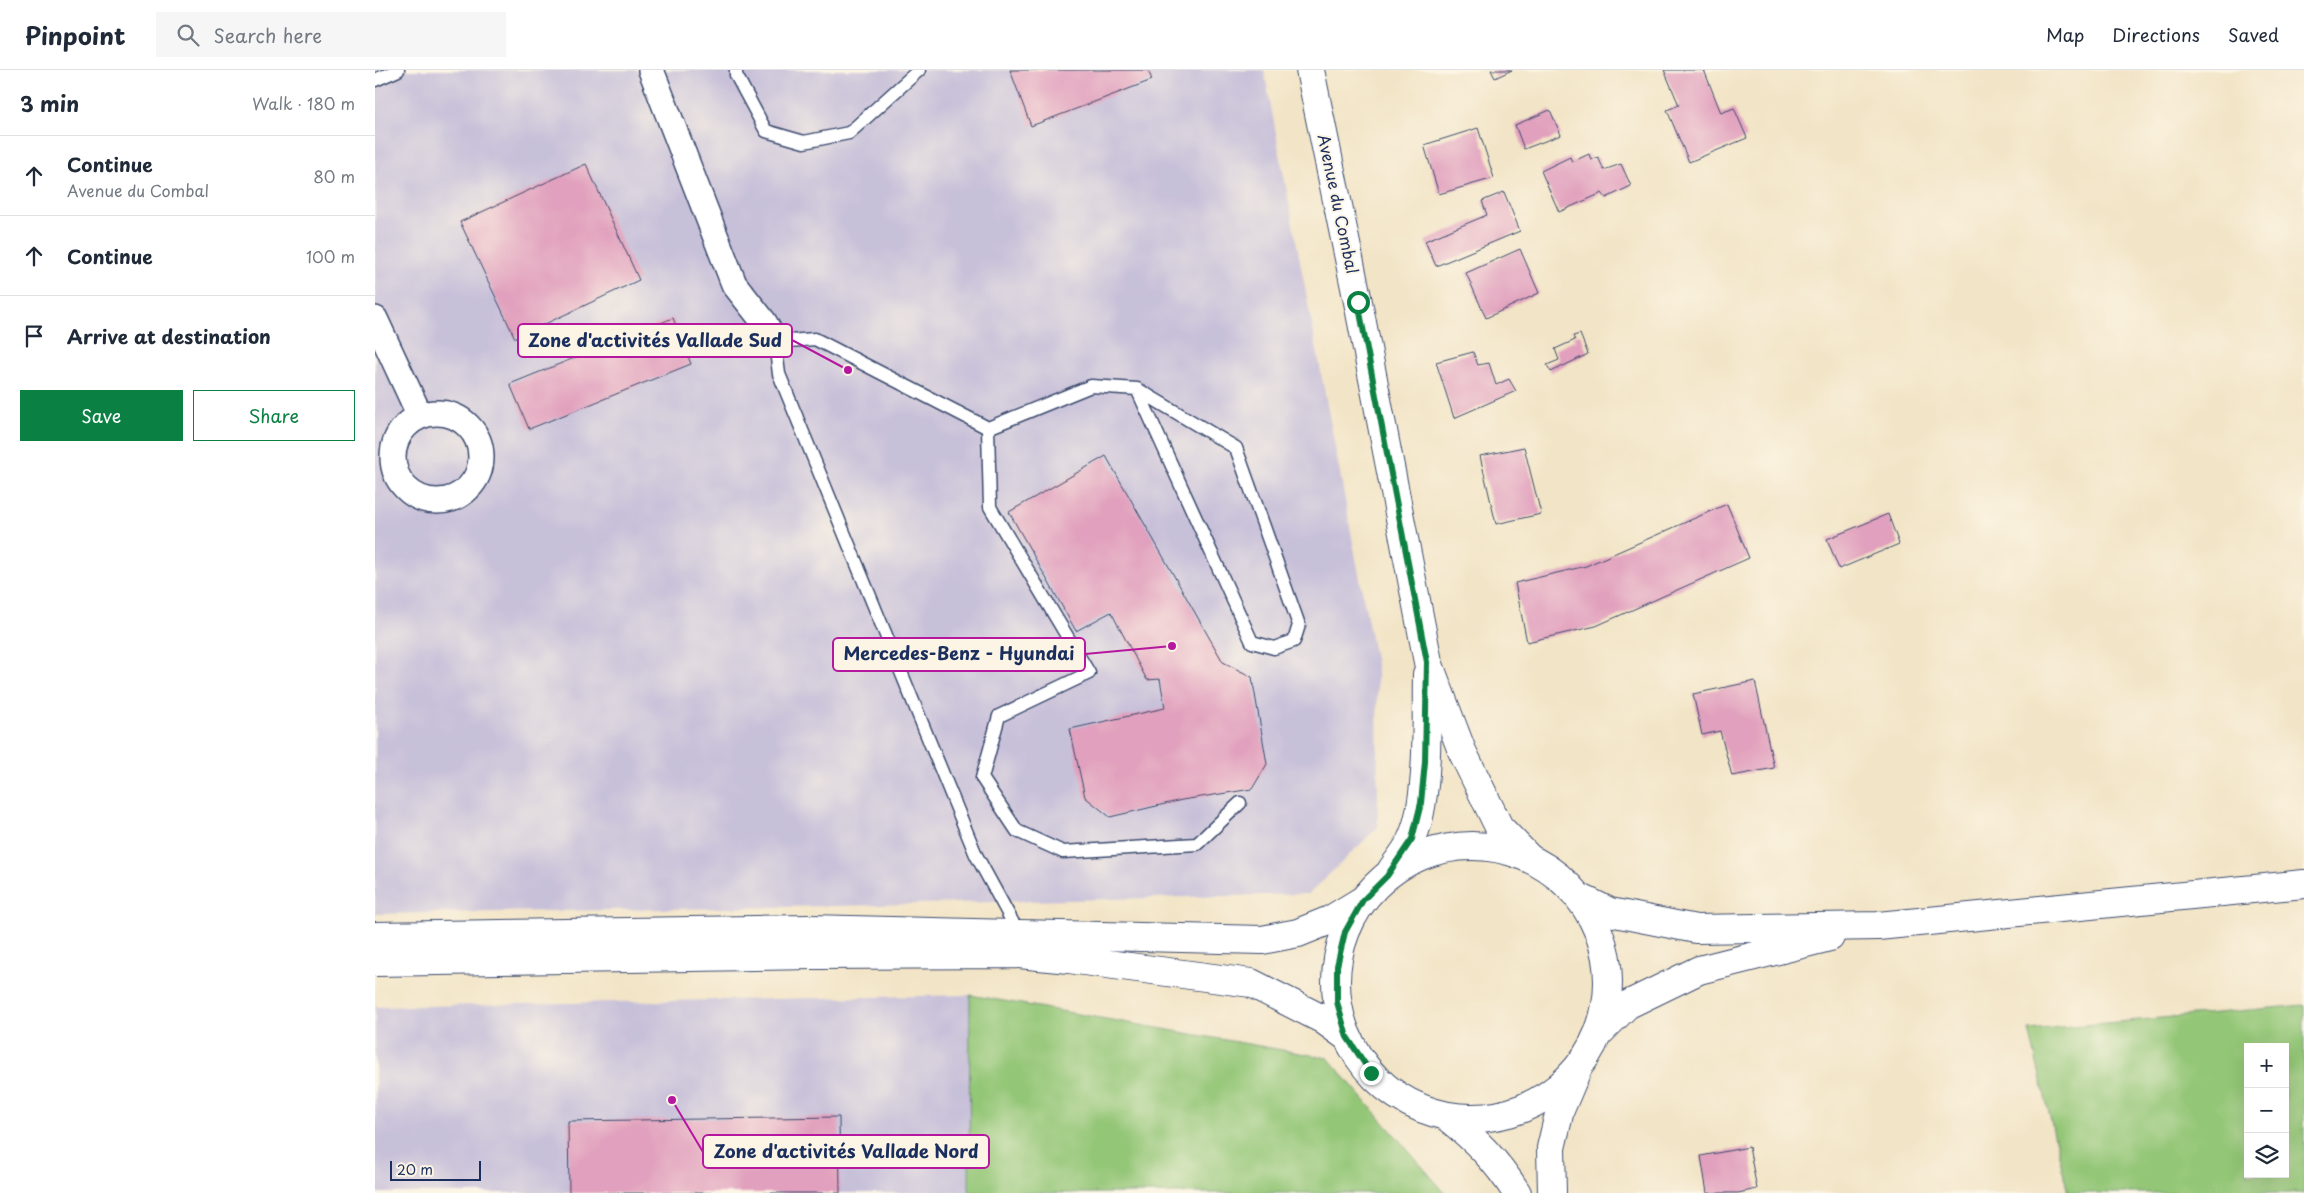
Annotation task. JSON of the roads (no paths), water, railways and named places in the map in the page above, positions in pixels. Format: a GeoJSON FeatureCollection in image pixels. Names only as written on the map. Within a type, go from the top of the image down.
{"type":"FeatureCollection","features":[{"type":"Feature","properties":{"kind":"main road","name":"Avenue du Combal"},"geometry":{"type":"LineString","coordinates":[[1310,70],[1358,302],[1427,662]]}},
{"type":"Feature","properties":{"kind":"main road"},"geometry":{"type":"LineString","coordinates":[[1427,662],[1463,751],[1499,827],[1529,858]]}},
{"type":"Feature","properties":{"kind":"main road"},"geometry":{"type":"LineString","coordinates":[[375,936],[809,929],[1018,932],[1262,940],[1298,934],[1330,920],[1363,900],[1387,876],[1412,839],[1421,803],[1425,762],[1427,662]]}},
{"type":"Feature","properties":{"kind":"main road"},"geometry":{"type":"LineString","coordinates":[[1387,876],[1420,856],[1456,847],[1493,848],[1529,858],[1557,874],[1579,897],[1602,938],[1609,985],[1600,1032]]}},
{"type":"Feature","properties":{"kind":"main road"},"geometry":{"type":"LineString","coordinates":[[1579,897],[1610,912],[1695,929],[1878,926],[2304,884]]}},
{"type":"Feature","properties":{"kind":"main road"},"geometry":{"type":"LineString","coordinates":[[1363,900],[1345,932],[1337,966],[1337,1002],[1347,1037],[1371,1073],[1405,1101],[1446,1116],[1482,1118],[1518,1111],[1550,1094],[1577,1070]]}},
{"type":"Feature","properties":{"kind":"main road"},"geometry":{"type":"LineString","coordinates":[[1552,1193],[1551,1148],[1560,1110],[1577,1070],[1600,1032],[1627,1005],[1699,970],[1878,926]]}},
{"type":"Feature","properties":{"kind":"main road"},"geometry":{"type":"LineString","coordinates":[[375,962],[813,954],[1019,954],[1251,983],[1322,1019],[1347,1037]]}},
{"type":"Feature","properties":{"kind":"main road"},"geometry":{"type":"LineString","coordinates":[[1446,1116],[1472,1136],[1500,1166],[1517,1193]]}},
{"type":"Feature","properties":{"kind":"street"},"geometry":{"type":"LineString","coordinates":[[651,70],[734,284],[764,322],[775,342]]}},
{"type":"Feature","properties":{"kind":"street"},"geometry":{"type":"LineString","coordinates":[[375,319],[420,416]]}},
{"type":"Feature","properties":{"kind":"lane"},"geometry":{"type":"LineString","coordinates":[[375,80],[398,70]]}},
{"type":"Feature","properties":{"kind":"lane"},"geometry":{"type":"LineString","coordinates":[[736,70],[736,75],[767,131],[804,142],[849,133],[919,70]]}},
{"type":"Feature","properties":{"kind":"lane"},"geometry":{"type":"LineString","coordinates":[[1018,932],[973,846],[779,374],[775,342],[815,339],[988,428],[1091,386],[1137,389],[1236,448],[1299,625],[1294,641],[1274,648],[1252,642],[1137,389]]}},
{"type":"Feature","properties":{"kind":"lane"},"geometry":{"type":"LineString","coordinates":[[988,428],[990,507],[1089,673],[999,716],[982,778],[1017,831],[1063,852],[1197,844],[1240,803]]}},
{"type":"Feature","properties":{"kind":"place","name":"Zone d'activités Vallade Sud"},"geometry":{"type":"Point","coordinates":[848,370]}},
{"type":"Feature","properties":{"kind":"place","name":"Mercedes-Benz - Hyundai"},"geometry":{"type":"Point","coordinates":[1172,646]}},
{"type":"Feature","properties":{"kind":"place","name":"Zone d'activités Vallade Nord"},"geometry":{"type":"Point","coordinates":[672,1100]}}]}
